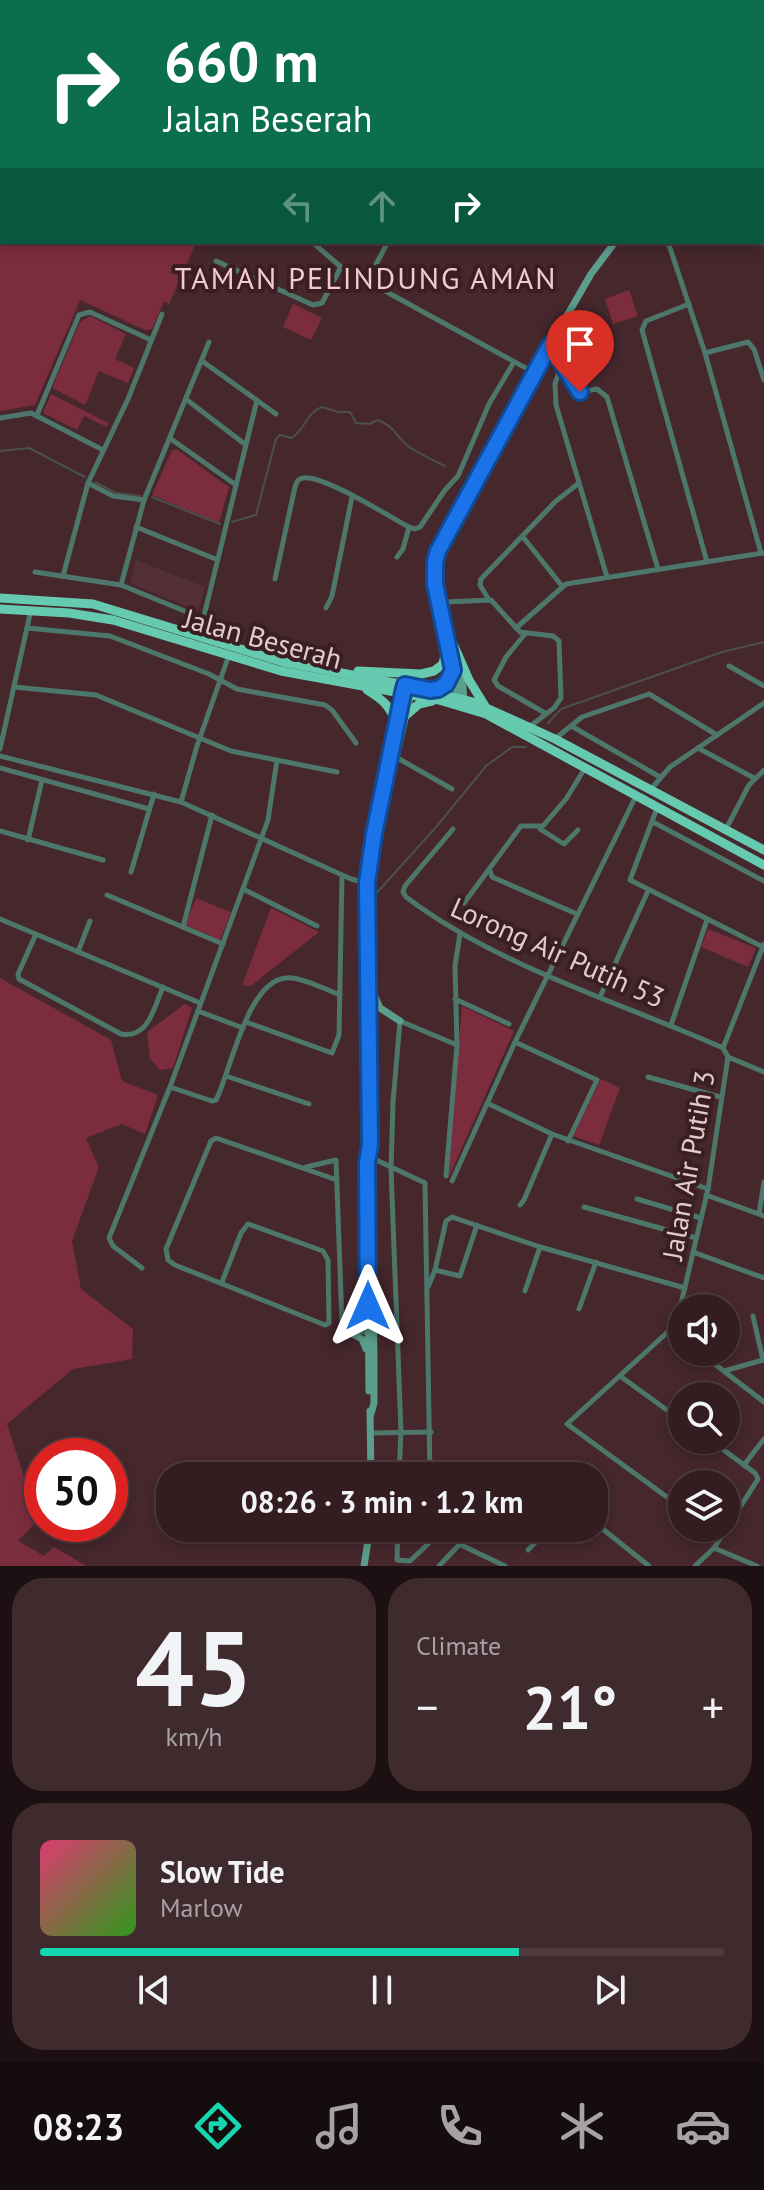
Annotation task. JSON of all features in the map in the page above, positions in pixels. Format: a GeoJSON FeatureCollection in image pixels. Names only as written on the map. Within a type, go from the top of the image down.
{"type":"FeatureCollection","features":[{"type":"Feature","properties":{"kind":"highway","name":"Jalan Beserah"},"geometry":{"type":"LineString","coordinates":[[0,598],[93,604],[283,662],[439,700],[485,706],[555,739],[764,850]]}},
{"type":"Feature","properties":{"kind":"highway","name":"Jalan Beserah"},"geometry":{"type":"LineString","coordinates":[[0,609],[113,620],[281,671],[359,685],[430,690],[501,721],[764,865]]}},
{"type":"Feature","properties":{"kind":"highway"},"geometry":{"type":"LineString","coordinates":[[283,662],[421,674],[434,671],[443,664],[449,642]]}},
{"type":"Feature","properties":{"kind":"highway"},"geometry":{"type":"LineString","coordinates":[[449,642],[485,706]]}},
{"type":"Feature","properties":{"kind":"highway"},"geometry":{"type":"LineString","coordinates":[[430,690],[446,684],[453,670]]}},
{"type":"Feature","properties":{"kind":"highway"},"geometry":{"type":"LineString","coordinates":[[359,685],[386,703],[396,725]]}},
{"type":"Feature","properties":{"kind":"highway"},"geometry":{"type":"LineString","coordinates":[[406,715],[423,702],[439,700]]}},
{"type":"Feature","properties":{"kind":"main road"},"geometry":{"type":"LineString","coordinates":[[461,702],[439,605],[434,572],[438,551],[550,345],[591,274],[614,244]]}},
{"type":"Feature","properties":{"kind":"main road"},"geometry":{"type":"LineString","coordinates":[[449,642],[461,702]]}},
{"type":"Feature","properties":{"kind":"main road"},"geometry":{"type":"LineString","coordinates":[[371,1462],[369,1359],[372,1158],[367,883],[374,834],[392,756],[406,715],[408,690]]}},
{"type":"Feature","properties":{"kind":"main road"},"geometry":{"type":"LineString","coordinates":[[392,756],[396,725],[408,690]]}},
{"type":"Feature","properties":{"kind":"main road"},"geometry":{"type":"LineString","coordinates":[[367,954],[375,1001],[400,1021]]}},
{"type":"Feature","properties":{"kind":"main road"},"geometry":{"type":"LineString","coordinates":[[370,1145],[367,1163],[368,1306],[374,1339],[374,1403],[371,1414]]}},
{"type":"Feature","properties":{"kind":"main road"},"geometry":{"type":"LineString","coordinates":[[368,1306],[363,1322],[350,1332],[362,1339],[369,1359]]}},
{"type":"Feature","properties":{"kind":"main road"},"geometry":{"type":"LineString","coordinates":[[364,1566],[368,1542]]}},
{"type":"Feature","properties":{"kind":"street"},"geometry":{"type":"LineString","coordinates":[[314,244],[341,267],[535,373]]}},
{"type":"Feature","properties":{"kind":"street"},"geometry":{"type":"LineString","coordinates":[[367,281],[387,244]]}},
{"type":"Feature","properties":{"kind":"street"},"geometry":{"type":"LineString","coordinates":[[516,628],[562,586],[763,553],[705,353],[669,244]]}},
{"type":"Feature","properties":{"kind":"street"},"geometry":{"type":"LineString","coordinates":[[216,261],[313,305],[322,303],[341,267]]}},
{"type":"Feature","properties":{"kind":"street"},"geometry":{"type":"LineString","coordinates":[[689,304],[646,321],[642,330],[707,562]]}},
{"type":"Feature","properties":{"kind":"street"},"geometry":{"type":"LineString","coordinates":[[37,415],[79,315],[90,312],[151,340]]}},
{"type":"Feature","properties":{"kind":"street"},"geometry":{"type":"LineString","coordinates":[[63,576],[88,483],[162,314]]}},
{"type":"Feature","properties":{"kind":"street"},"geometry":{"type":"LineString","coordinates":[[121,585],[144,500],[209,342]]}},
{"type":"Feature","properties":{"kind":"street"},"geometry":{"type":"LineString","coordinates":[[705,353],[748,342],[754,349],[764,380]]}},
{"type":"Feature","properties":{"kind":"street"},"geometry":{"type":"LineString","coordinates":[[550,345],[580,392],[597,389],[607,397],[658,569]]}},
{"type":"Feature","properties":{"kind":"street"},"geometry":{"type":"LineString","coordinates":[[202,361],[276,414]]}},
{"type":"Feature","properties":{"kind":"street"},"geometry":{"type":"LineString","coordinates":[[275,579],[295,487],[297,481],[304,478],[325,483],[409,527],[420,527],[458,476],[489,404],[514,362]]}},
{"type":"Feature","properties":{"kind":"street"},"geometry":{"type":"LineString","coordinates":[[562,363],[555,396],[607,577]]}},
{"type":"Feature","properties":{"kind":"street"},"geometry":{"type":"LineString","coordinates":[[187,400],[246,445]]}},
{"type":"Feature","properties":{"kind":"street"},"geometry":{"type":"LineString","coordinates":[[199,636],[257,400]]}},
{"type":"Feature","properties":{"kind":"street"},"geometry":{"type":"LineString","coordinates":[[0,418],[31,413],[103,450]]}},
{"type":"Feature","properties":{"kind":"street"},"geometry":{"type":"LineString","coordinates":[[171,439],[236,485]]}},
{"type":"Feature","properties":{"kind":"street"},"geometry":{"type":"LineString","coordinates":[[88,483],[113,496],[144,500]]}},
{"type":"Feature","properties":{"kind":"street"},"geometry":{"type":"LineString","coordinates":[[529,727],[554,708],[562,695],[559,641],[550,636],[525,634],[516,628],[489,600],[480,585],[481,579],[556,501],[579,483]]}},
{"type":"Feature","properties":{"kind":"street"},"geometry":{"type":"LineString","coordinates":[[326,608],[332,596],[352,497]]}},
{"type":"Feature","properties":{"kind":"street"},"geometry":{"type":"LineString","coordinates":[[136,527],[218,560]]}},
{"type":"Feature","properties":{"kind":"street"},"geometry":{"type":"LineString","coordinates":[[397,557],[403,549],[409,527]]}},
{"type":"Feature","properties":{"kind":"street"},"geometry":{"type":"LineString","coordinates":[[523,537],[562,586]]}},
{"type":"Feature","properties":{"kind":"street"},"geometry":{"type":"LineString","coordinates":[[35,572],[121,585],[204,619]]}},
{"type":"Feature","properties":{"kind":"street"},"geometry":{"type":"LineString","coordinates":[[439,605],[489,600]]}},
{"type":"Feature","properties":{"kind":"street"},"geometry":{"type":"LineString","coordinates":[[0,749],[31,610]]}},
{"type":"Feature","properties":{"kind":"street"},"geometry":{"type":"LineString","coordinates":[[27,628],[110,636],[209,674],[237,689],[329,706],[356,743]]}},
{"type":"Feature","properties":{"kind":"street"},"geometry":{"type":"LineString","coordinates":[[525,634],[506,657],[495,675],[495,682],[545,713]]}},
{"type":"Feature","properties":{"kind":"street"},"geometry":{"type":"LineString","coordinates":[[181,802],[229,655]]}},
{"type":"Feature","properties":{"kind":"street"},"geometry":{"type":"LineString","coordinates":[[729,666],[764,686]]}},
{"type":"Feature","properties":{"kind":"street"},"geometry":{"type":"LineString","coordinates":[[14,687],[96,695],[239,754],[337,772]]}},
{"type":"Feature","properties":{"kind":"street"},"geometry":{"type":"LineString","coordinates":[[555,739],[582,717],[649,694],[717,735]]}},
{"type":"Feature","properties":{"kind":"street"},"geometry":{"type":"LineString","coordinates":[[649,791],[660,777],[764,703]]}},
{"type":"Feature","properties":{"kind":"street"},"geometry":{"type":"LineString","coordinates":[[573,727],[660,777]]}},
{"type":"Feature","properties":{"kind":"street"},"geometry":{"type":"LineString","coordinates":[[698,748],[754,778]]}},
{"type":"Feature","properties":{"kind":"street"},"geometry":{"type":"LineString","coordinates":[[0,756],[181,802],[342,875],[367,883]]}},
{"type":"Feature","properties":{"kind":"street"},"geometry":{"type":"LineString","coordinates":[[392,756],[452,789]]}},
{"type":"Feature","properties":{"kind":"street"},"geometry":{"type":"LineString","coordinates":[[142,1268],[113,1246],[109,1238],[170,1087],[268,820],[277,760]]}},
{"type":"Feature","properties":{"kind":"street"},"geometry":{"type":"LineString","coordinates":[[540,828],[566,799],[586,767]]}},
{"type":"Feature","properties":{"kind":"street"},"geometry":{"type":"LineString","coordinates":[[0,768],[149,809]]}},
{"type":"Feature","properties":{"kind":"street"},"geometry":{"type":"LineString","coordinates":[[726,829],[754,778],[764,770]]}},
{"type":"Feature","properties":{"kind":"street"},"geometry":{"type":"LineString","coordinates":[[28,840],[42,780]]}},
{"type":"Feature","properties":{"kind":"street"},"geometry":{"type":"LineString","coordinates":[[131,872],[154,794]]}},
{"type":"Feature","properties":{"kind":"street"},"geometry":{"type":"LineString","coordinates":[[461,934],[455,966],[457,1045],[449,1179],[636,796]]}},
{"type":"Feature","properties":{"kind":"street"},"geometry":{"type":"LineString","coordinates":[[657,808],[628,878],[648,891],[764,945],[723,1048],[728,1057],[764,1072]]}},
{"type":"Feature","properties":{"kind":"street"},"geometry":{"type":"LineString","coordinates":[[183,927],[212,815]]}},
{"type":"Feature","properties":{"kind":"street"},"geometry":{"type":"LineString","coordinates":[[653,822],[764,881]]}},
{"type":"Feature","properties":{"kind":"street"},"geometry":{"type":"LineString","coordinates":[[464,903],[522,824],[540,828],[564,844],[578,830]]}},
{"type":"Feature","properties":{"kind":"street","name":"Lorong Air Putih 53"},"geometry":{"type":"LineString","coordinates":[[453,829],[405,886],[403,892],[406,897],[434,919],[461,934],[548,975],[723,1048]]}},
{"type":"Feature","properties":{"kind":"street"},"geometry":{"type":"LineString","coordinates":[[0,831],[103,860]]}},
{"type":"Feature","properties":{"kind":"street"},"geometry":{"type":"LineString","coordinates":[[489,870],[492,877],[577,914]]}},
{"type":"Feature","properties":{"kind":"street"},"geometry":{"type":"LineString","coordinates":[[198,1011],[332,1053],[339,1035],[342,875]]}},
{"type":"Feature","properties":{"kind":"street"},"geometry":{"type":"LineString","coordinates":[[243,889],[317,926]]}},
{"type":"Feature","properties":{"kind":"street"},"geometry":{"type":"LineString","coordinates":[[600,997],[648,891]]}},
{"type":"Feature","properties":{"kind":"street"},"geometry":{"type":"LineString","coordinates":[[107,895],[223,944]]}},
{"type":"Feature","properties":{"kind":"street"},"geometry":{"type":"LineString","coordinates":[[0,919],[200,1003]]}},
{"type":"Feature","properties":{"kind":"street"},"geometry":{"type":"LineString","coordinates":[[671,1025],[707,920]]}},
{"type":"Feature","properties":{"kind":"street"},"geometry":{"type":"LineString","coordinates":[[78,952],[90,921]]}},
{"type":"Feature","properties":{"kind":"street"},"geometry":{"type":"LineString","coordinates":[[36,934],[18,977],[71,1008],[128,1035],[143,1031],[163,987]]}},
{"type":"Feature","properties":{"kind":"street"},"geometry":{"type":"LineString","coordinates":[[170,1087],[214,1101],[249,1011],[262,992],[283,978],[292,978],[340,995]]}},
{"type":"Feature","properties":{"kind":"street"},"geometry":{"type":"LineString","coordinates":[[455,999],[509,1024]]}},
{"type":"Feature","properties":{"kind":"street"},"geometry":{"type":"LineString","coordinates":[[400,1462],[391,1169],[400,1021],[457,1045]]}},
{"type":"Feature","properties":{"kind":"street"},"geometry":{"type":"LineString","coordinates":[[515,1042],[597,1080],[568,1141]]}},
{"type":"Feature","properties":{"kind":"street","name":"Jalan Air Putih 3"},"geometry":{"type":"LineString","coordinates":[[683,1294],[707,1192],[728,1057]]}},
{"type":"Feature","properties":{"kind":"street"},"geometry":{"type":"LineString","coordinates":[[226,1076],[309,1104]]}},
{"type":"Feature","properties":{"kind":"street"},"geometry":{"type":"LineString","coordinates":[[648,1077],[720,1097]]}},
{"type":"Feature","properties":{"kind":"street"},"geometry":{"type":"LineString","coordinates":[[487,1103],[568,1141],[762,1215],[764,1182]]}},
{"type":"Feature","properties":{"kind":"street"},"geometry":{"type":"LineString","coordinates":[[520,1205],[552,1134]]}},
{"type":"Feature","properties":{"kind":"street"},"geometry":{"type":"LineString","coordinates":[[222,1282],[242,1229],[248,1224],[306,1244],[323,1251],[328,1260],[329,1323],[325,1325],[168,1260],[165,1252],[209,1143],[216,1138],[337,1180]]}},
{"type":"Feature","properties":{"kind":"street"},"geometry":{"type":"LineString","coordinates":[[372,1158],[425,1183],[430,1462]]}},
{"type":"Feature","properties":{"kind":"street"},"geometry":{"type":"LineString","coordinates":[[301,1167],[314,1167],[336,1160],[342,1323],[350,1332],[370,1329]]}},
{"type":"Feature","properties":{"kind":"street"},"geometry":{"type":"LineString","coordinates":[[637,1199],[701,1218]]}},
{"type":"Feature","properties":{"kind":"street"},"geometry":{"type":"LineString","coordinates":[[584,1207],[696,1238]]}},
{"type":"Feature","properties":{"kind":"street"},"geometry":{"type":"LineString","coordinates":[[427,1290],[435,1270],[446,1221],[452,1217],[540,1247],[685,1288]]}},
{"type":"Feature","properties":{"kind":"street"},"geometry":{"type":"LineString","coordinates":[[435,1270],[458,1277],[463,1272],[477,1225]]}},
{"type":"Feature","properties":{"kind":"street"},"geometry":{"type":"LineString","coordinates":[[525,1291],[540,1247]]}},
{"type":"Feature","properties":{"kind":"street"},"geometry":{"type":"LineString","coordinates":[[693,1252],[764,1278]]}},
{"type":"Feature","properties":{"kind":"street"},"geometry":{"type":"LineString","coordinates":[[579,1309],[596,1262]]}},
{"type":"Feature","properties":{"kind":"street"},"geometry":{"type":"LineString","coordinates":[[724,1371],[764,1360],[753,1316]]}},
{"type":"Feature","properties":{"kind":"street","name":"Jalan Air Putih 3"},"geometry":{"type":"LineString","coordinates":[[668,1332],[567,1424],[668,1498]]}},
{"type":"Feature","properties":{"kind":"street"},"geometry":{"type":"LineString","coordinates":[[717,1366],[764,1402]]}},
{"type":"Feature","properties":{"kind":"street"},"geometry":{"type":"LineString","coordinates":[[620,1376],[668,1411]]}},
{"type":"Feature","properties":{"kind":"street"},"geometry":{"type":"LineString","coordinates":[[372,1433],[431,1432]]}},
{"type":"Feature","properties":{"kind":"street"},"geometry":{"type":"LineString","coordinates":[[744,1465],[764,1439]]}},
{"type":"Feature","properties":{"kind":"street"},"geometry":{"type":"LineString","coordinates":[[729,1454],[758,1479],[740,1508]]}},
{"type":"Feature","properties":{"kind":"street"},"geometry":{"type":"LineString","coordinates":[[608,1533],[649,1566]]}},
{"type":"Feature","properties":{"kind":"street"},"geometry":{"type":"LineString","coordinates":[[398,1542],[397,1560],[410,1561],[429,1542]]}},
{"type":"Feature","properties":{"kind":"street"},"geometry":{"type":"LineString","coordinates":[[528,1550],[536,1542]]}},
{"type":"Feature","properties":{"kind":"street"},"geometry":{"type":"LineString","coordinates":[[695,1566],[718,1542]]}},
{"type":"Feature","properties":{"kind":"street"},"geometry":{"type":"LineString","coordinates":[[439,1566],[459,1544],[505,1566]]}},
{"type":"Feature","properties":{"kind":"street"},"geometry":{"type":"LineString","coordinates":[[714,1548],[757,1566]]}},
{"type":"Feature","properties":{"kind":"shaded area"},"geometry":{"type":"Polygon","coordinates":[[[0,244],[196,244],[169,304],[164,301],[152,329],[145,330],[80,300],[35,405],[0,411],[0,244]]]}},
{"type":"Feature","properties":{"kind":"shaded area"},"geometry":{"type":"Polygon","coordinates":[[[629,290],[638,316],[613,324],[605,299],[629,290]]]}},
{"type":"Feature","properties":{"kind":"shaded area"},"geometry":{"type":"Polygon","coordinates":[[[293,304],[322,318],[311,340],[283,327],[293,304]]]}},
{"type":"Feature","properties":{"kind":"shaded area"},"geometry":{"type":"Polygon","coordinates":[[[90,316],[126,334],[115,359],[134,368],[128,383],[99,371],[85,405],[52,388],[80,322],[90,316]]]}},
{"type":"Feature","properties":{"kind":"shaded area"},"geometry":{"type":"Polygon","coordinates":[[[51,394],[109,423],[107,427],[84,416],[77,430],[43,413],[51,394]]]}},
{"type":"Feature","properties":{"kind":"shaded area"},"geometry":{"type":"Polygon","coordinates":[[[176,449],[229,487],[219,523],[152,495],[172,450],[176,449]]]}},
{"type":"Feature","properties":{"kind":"shaded area"},"geometry":{"type":"Polygon","coordinates":[[[136,560],[205,587],[198,611],[130,583],[136,560]]]}},
{"type":"Feature","properties":{"kind":"shaded area"},"geometry":{"type":"Polygon","coordinates":[[[196,898],[231,912],[220,940],[185,925],[196,898]]]}},
{"type":"Feature","properties":{"kind":"shaded area"},"geometry":{"type":"Polygon","coordinates":[[[271,908],[319,932],[251,986],[242,985],[271,908]]]}},
{"type":"Feature","properties":{"kind":"shaded area"},"geometry":{"type":"Polygon","coordinates":[[[708,929],[756,948],[748,967],[701,947],[708,929]]]}},
{"type":"Feature","properties":{"kind":"shaded area"},"geometry":{"type":"Polygon","coordinates":[[[0,978],[111,1040],[122,1081],[158,1095],[145,1134],[122,1124],[86,1138],[99,1167],[72,1241],[81,1289],[133,1329],[132,1359],[73,1369],[7,1424],[24,1477],[24,1535],[18,1541],[44,1556],[54,1547],[86,1566],[0,1566],[0,978]]]}},
{"type":"Feature","properties":{"kind":"shaded area"},"geometry":{"type":"Polygon","coordinates":[[[185,1004],[192,1008],[173,1068],[160,1070],[150,1058],[147,1032],[185,1004]]]}},
{"type":"Feature","properties":{"kind":"shaded area"},"geometry":{"type":"Polygon","coordinates":[[[462,1006],[514,1031],[448,1179],[462,1006]]]}},
{"type":"Feature","properties":{"kind":"shaded area"},"geometry":{"type":"Polygon","coordinates":[[[601,1079],[620,1088],[599,1145],[573,1136],[601,1079]]]}},
{"type":"Feature","properties":{"kind":"waterway"},"geometry":{"type":"LineString","coordinates":[[232,522],[256,515],[276,439],[280,435],[292,438],[322,407],[350,412],[356,423],[369,424],[378,420],[408,446],[445,466]]}},
{"type":"Feature","properties":{"kind":"waterway"},"geometry":{"type":"LineString","coordinates":[[0,451],[29,448],[85,477]]}},
{"type":"Feature","properties":{"kind":"waterway"},"geometry":{"type":"LineString","coordinates":[[95,482],[116,493],[140,496]]}},
{"type":"Feature","properties":{"kind":"waterway"},"geometry":{"type":"LineString","coordinates":[[152,497],[220,524]]}},
{"type":"Feature","properties":{"kind":"waterway"},"geometry":{"type":"LineString","coordinates":[[548,723],[561,709],[722,652],[764,642]]}},
{"type":"Feature","properties":{"kind":"waterway"},"geometry":{"type":"LineString","coordinates":[[373,897],[486,766],[512,747],[526,747]]}},
{"type":"Feature","properties":{"kind":"district","name":"TAMAN PELINDUNG AMAN"},"geometry":{"type":"Point","coordinates":[366,277]}},
{"type":"Feature","properties":{"kind":"route"},"geometry":{"type":"LineString","coordinates":[[368,1306],[367,883],[403,693],[405,685],[430,690],[438,689],[449,680],[453,670],[435,584],[438,551],[550,345],[580,392]]}}]}
